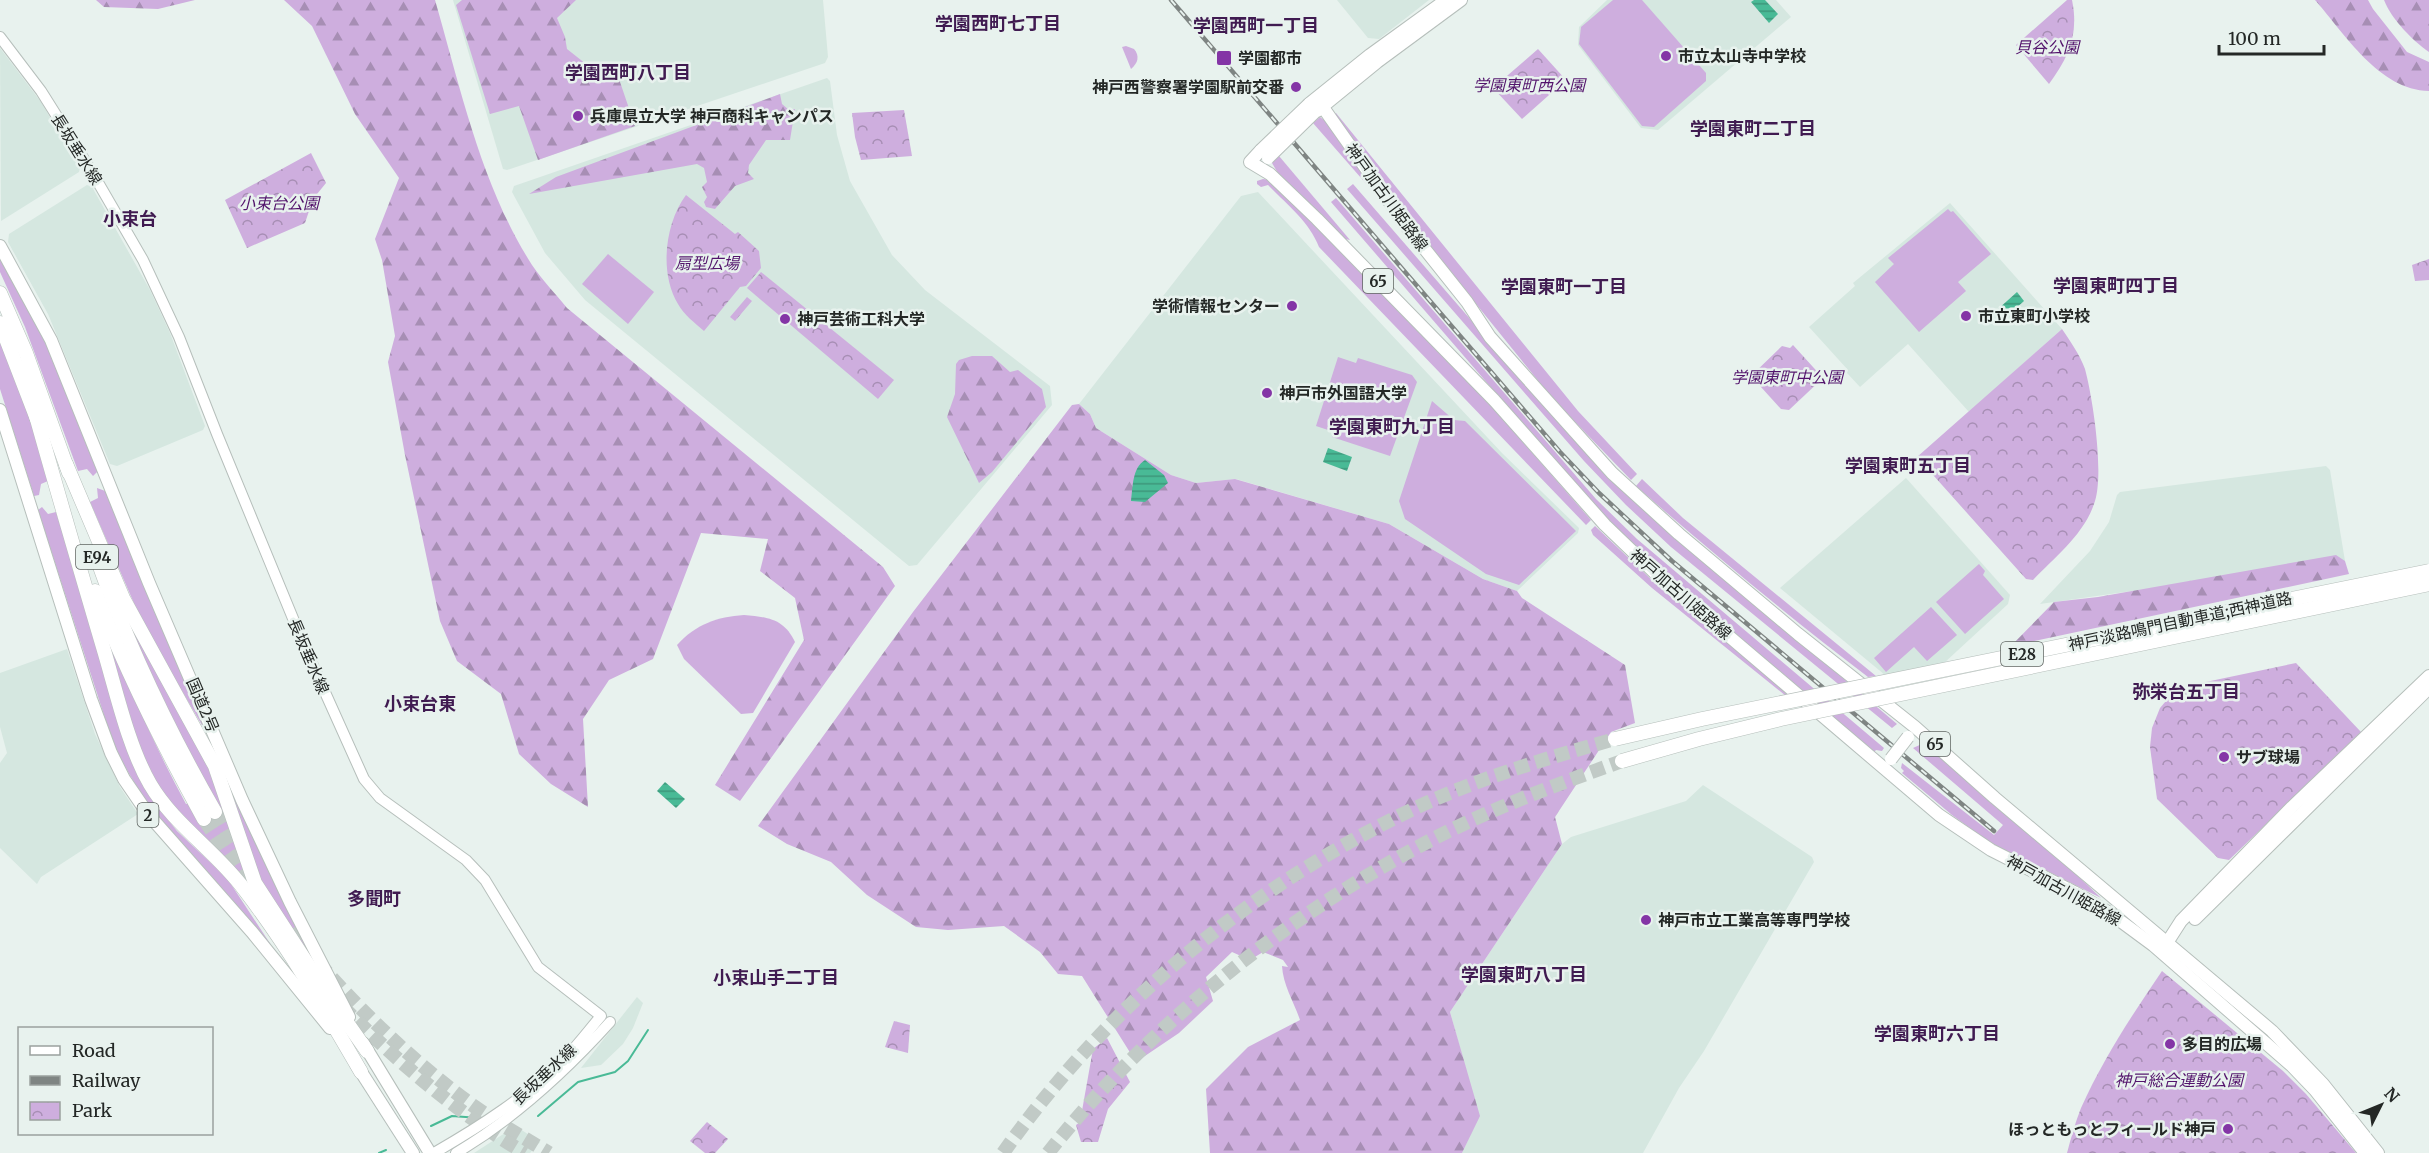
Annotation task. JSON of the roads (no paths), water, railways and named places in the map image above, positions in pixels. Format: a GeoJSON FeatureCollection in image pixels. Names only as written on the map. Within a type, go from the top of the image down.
{"type":"FeatureCollection","features":[{"type":"Feature","properties":{"kind":"highway","name":"E94"},"geometry":{"type":"LineString","coordinates":[[0,293],[27,353],[116,614],[209,816],[160,738],[117,647],[87,569],[35,412],[0,323]]}},
{"type":"Feature","properties":{"kind":"highway"},"geometry":{"type":"LineString","coordinates":[[35,412],[114,685],[141,764],[151,785],[167,808],[223,864],[244,889],[330,1018],[361,1072]]}},
{"type":"Feature","properties":{"kind":"highway"},"geometry":{"type":"LineString","coordinates":[[66,464],[123,598],[215,766],[255,883],[329,997],[368,1051]]}},
{"type":"Feature","properties":{"kind":"highway","name":"神戸淡路鳴門自動車道;西神道路"},"geometry":{"type":"LineString","coordinates":[[1615,739],[1702,718],[2429,571]]}},
{"type":"Feature","properties":{"kind":"highway","name":"神戸淡路鳴門自動車道;西神道路"},"geometry":{"type":"LineString","coordinates":[[1622,761],[1780,719],[2429,584]]}},
{"type":"Feature","properties":{"kind":"main road","name":"神戸加古川姫路線"},"geometry":{"type":"LineString","coordinates":[[1446,0],[1371,55],[1259,159],[1494,400],[1565,483],[1635,554],[1887,764],[1964,834],[2018,865],[2093,903],[2164,947],[2287,1046],[2330,1092],[2378,1153]]}},
{"type":"Feature","properties":{"kind":"main road","name":"神戸加古川姫路線"},"geometry":{"type":"LineString","coordinates":[[1315,107],[1461,0]]}},
{"type":"Feature","properties":{"kind":"main road","name":"長坂垂水線"},"geometry":{"type":"LineString","coordinates":[[0,37],[47,101],[144,260],[179,337],[306,650],[364,779],[380,798],[466,860],[485,880],[538,967],[606,1019]]}},
{"type":"Feature","properties":{"kind":"main road","name":"神戸加古川姫路線"},"geometry":{"type":"LineString","coordinates":[[1315,107],[1467,302],[1490,337],[1612,473],[1679,534],[1911,732],[2013,813],[2164,947],[2292,1066],[2315,1090],[2365,1153]]}},
{"type":"Feature","properties":{"kind":"main road","name":"国道2号"},"geometry":{"type":"LineString","coordinates":[[0,246],[51,340],[149,583],[242,800],[290,902],[368,1051],[432,1153]]}},
{"type":"Feature","properties":{"kind":"main road","name":"2"},"geometry":{"type":"LineString","coordinates":[[0,410],[91,699],[111,753],[124,779],[148,814],[299,989],[361,1072],[413,1153]]}},
{"type":"Feature","properties":{"kind":"main road"},"geometry":{"type":"LineString","coordinates":[[2164,947],[2181,921],[2292,807],[2429,676]]}},
{"type":"Feature","properties":{"kind":"main road"},"geometry":{"type":"LineString","coordinates":[[2164,947],[2429,688]]}},
{"type":"Feature","properties":{"kind":"main road"},"geometry":{"type":"LineString","coordinates":[[1887,764],[1911,732]]}},
{"type":"Feature","properties":{"kind":"main road","name":"長坂垂水線"},"geometry":{"type":"LineString","coordinates":[[432,1153],[471,1132],[515,1102],[606,1019]]}},
{"type":"Feature","properties":{"kind":"main road","name":"長坂垂水線"},"geometry":{"type":"LineString","coordinates":[[456,1153],[487,1135],[542,1092],[576,1060],[606,1019]]}},
{"type":"Feature","properties":{"kind":"waterway"},"geometry":{"type":"LineString","coordinates":[[538,1116],[578,1082],[615,1072],[628,1061],[648,1030]]}},
{"type":"Feature","properties":{"kind":"waterway"},"geometry":{"type":"LineString","coordinates":[[431,1126],[452,1116],[479,1118]]}},
{"type":"Feature","properties":{"kind":"waterway"},"geometry":{"type":"LineString","coordinates":[[379,1153],[386,1150]]}},
{"type":"Feature","properties":{"kind":"tunnel"},"geometry":{"type":"LineString","coordinates":[[1003,1153],[1043,1100],[1087,1049],[1133,1002],[1183,957],[1235,916],[1289,879],[1346,844],[1430,801],[1508,771],[1615,739]]}},
{"type":"Feature","properties":{"kind":"tunnel"},"geometry":{"type":"LineString","coordinates":[[1048,1153],[1130,1060],[1176,1017],[1224,976],[1326,902],[1379,869],[1479,817],[1622,761]]}},
{"type":"Feature","properties":{"kind":"tunnel"},"geometry":{"type":"LineString","coordinates":[[215,812],[245,862]]}},
{"type":"Feature","properties":{"kind":"tunnel"},"geometry":{"type":"LineString","coordinates":[[204,819],[244,880]]}},
{"type":"Feature","properties":{"kind":"tunnel"},"geometry":{"type":"LineString","coordinates":[[291,930],[354,1002],[425,1068],[484,1113],[549,1153]]}},
{"type":"Feature","properties":{"kind":"tunnel"},"geometry":{"type":"LineString","coordinates":[[342,1006],[429,1086],[476,1121],[525,1153]]}},
{"type":"Feature","properties":{"kind":"railway"},"geometry":{"type":"LineString","coordinates":[[1171,0],[1560,452],[1599,493],[1672,561],[1994,831]]}},
{"type":"Feature","properties":{"kind":"place","name":"市立太山寺中学校"},"geometry":{"type":"Point","coordinates":[1666,56]}},
{"type":"Feature","properties":{"kind":"place","name":"学園都市"},"geometry":{"type":"Point","coordinates":[1224,58]}},
{"type":"Feature","properties":{"kind":"place","name":"神戸西警察署学園駅前交番"},"geometry":{"type":"Point","coordinates":[1296,87]}},
{"type":"Feature","properties":{"kind":"place","name":"兵庫県立大学 神戸商科キャンパス"},"geometry":{"type":"Point","coordinates":[578,116]}},
{"type":"Feature","properties":{"kind":"place","name":"学術情報センター"},"geometry":{"type":"Point","coordinates":[1292,306]}},
{"type":"Feature","properties":{"kind":"place","name":"市立東町小学校"},"geometry":{"type":"Point","coordinates":[1966,316]}},
{"type":"Feature","properties":{"kind":"place","name":"神戸芸術工科大学"},"geometry":{"type":"Point","coordinates":[785,319]}},
{"type":"Feature","properties":{"kind":"place","name":"神戸市外国語大学"},"geometry":{"type":"Point","coordinates":[1267,393]}},
{"type":"Feature","properties":{"kind":"place","name":"サブ球場"},"geometry":{"type":"Point","coordinates":[2224,757]}},
{"type":"Feature","properties":{"kind":"place","name":"神戸市立工業高等専門学校"},"geometry":{"type":"Point","coordinates":[1646,920]}},
{"type":"Feature","properties":{"kind":"place","name":"多目的広場"},"geometry":{"type":"Point","coordinates":[2170,1044]}},
{"type":"Feature","properties":{"kind":"place","name":"ほっともっとフィールド神戸"},"geometry":{"type":"Point","coordinates":[2228,1129]}},
{"type":"Feature","properties":{"kind":"district","name":"学園西町七丁目"},"geometry":{"type":"Point","coordinates":[998,23]}},
{"type":"Feature","properties":{"kind":"district","name":"学園西町一丁目"},"geometry":{"type":"Point","coordinates":[1256,25]}},
{"type":"Feature","properties":{"kind":"district","name":"学園西町八丁目"},"geometry":{"type":"Point","coordinates":[628,72]}},
{"type":"Feature","properties":{"kind":"district","name":"学園東町二丁目"},"geometry":{"type":"Point","coordinates":[1753,128]}},
{"type":"Feature","properties":{"kind":"district","name":"小束台"},"geometry":{"type":"Point","coordinates":[130,218]}},
{"type":"Feature","properties":{"kind":"district","name":"学園東町四丁目"},"geometry":{"type":"Point","coordinates":[2116,285]}},
{"type":"Feature","properties":{"kind":"district","name":"学園東町一丁目"},"geometry":{"type":"Point","coordinates":[1564,286]}},
{"type":"Feature","properties":{"kind":"district","name":"学園東町九丁目"},"geometry":{"type":"Point","coordinates":[1392,426]}},
{"type":"Feature","properties":{"kind":"district","name":"学園東町五丁目"},"geometry":{"type":"Point","coordinates":[1908,465]}},
{"type":"Feature","properties":{"kind":"district","name":"弥栄台五丁目"},"geometry":{"type":"Point","coordinates":[2186,691]}},
{"type":"Feature","properties":{"kind":"district","name":"小束台東"},"geometry":{"type":"Point","coordinates":[420,703]}},
{"type":"Feature","properties":{"kind":"district","name":"多聞町"},"geometry":{"type":"Point","coordinates":[374,898]}},
{"type":"Feature","properties":{"kind":"district","name":"学園東町八丁目"},"geometry":{"type":"Point","coordinates":[1524,974]}},
{"type":"Feature","properties":{"kind":"district","name":"小束山手二丁目"},"geometry":{"type":"Point","coordinates":[776,977]}},
{"type":"Feature","properties":{"kind":"district","name":"学園東町六丁目"},"geometry":{"type":"Point","coordinates":[1937,1033]}},
{"type":"Feature","properties":{"kind":"park label","name":"貝谷公園"},"geometry":{"type":"Point","coordinates":[2047,47]}},
{"type":"Feature","properties":{"kind":"park label","name":"学園東町西公園"},"geometry":{"type":"Point","coordinates":[1529,85]}},
{"type":"Feature","properties":{"kind":"park label","name":"小束台公園"},"geometry":{"type":"Point","coordinates":[279,203]}},
{"type":"Feature","properties":{"kind":"park label","name":"扇型広場"},"geometry":{"type":"Point","coordinates":[707,263]}},
{"type":"Feature","properties":{"kind":"park label","name":"学園東町中公園"},"geometry":{"type":"Point","coordinates":[1787,377]}},
{"type":"Feature","properties":{"kind":"park label","name":"神戸総合運動公園"},"geometry":{"type":"Point","coordinates":[2179,1080]}}]}
